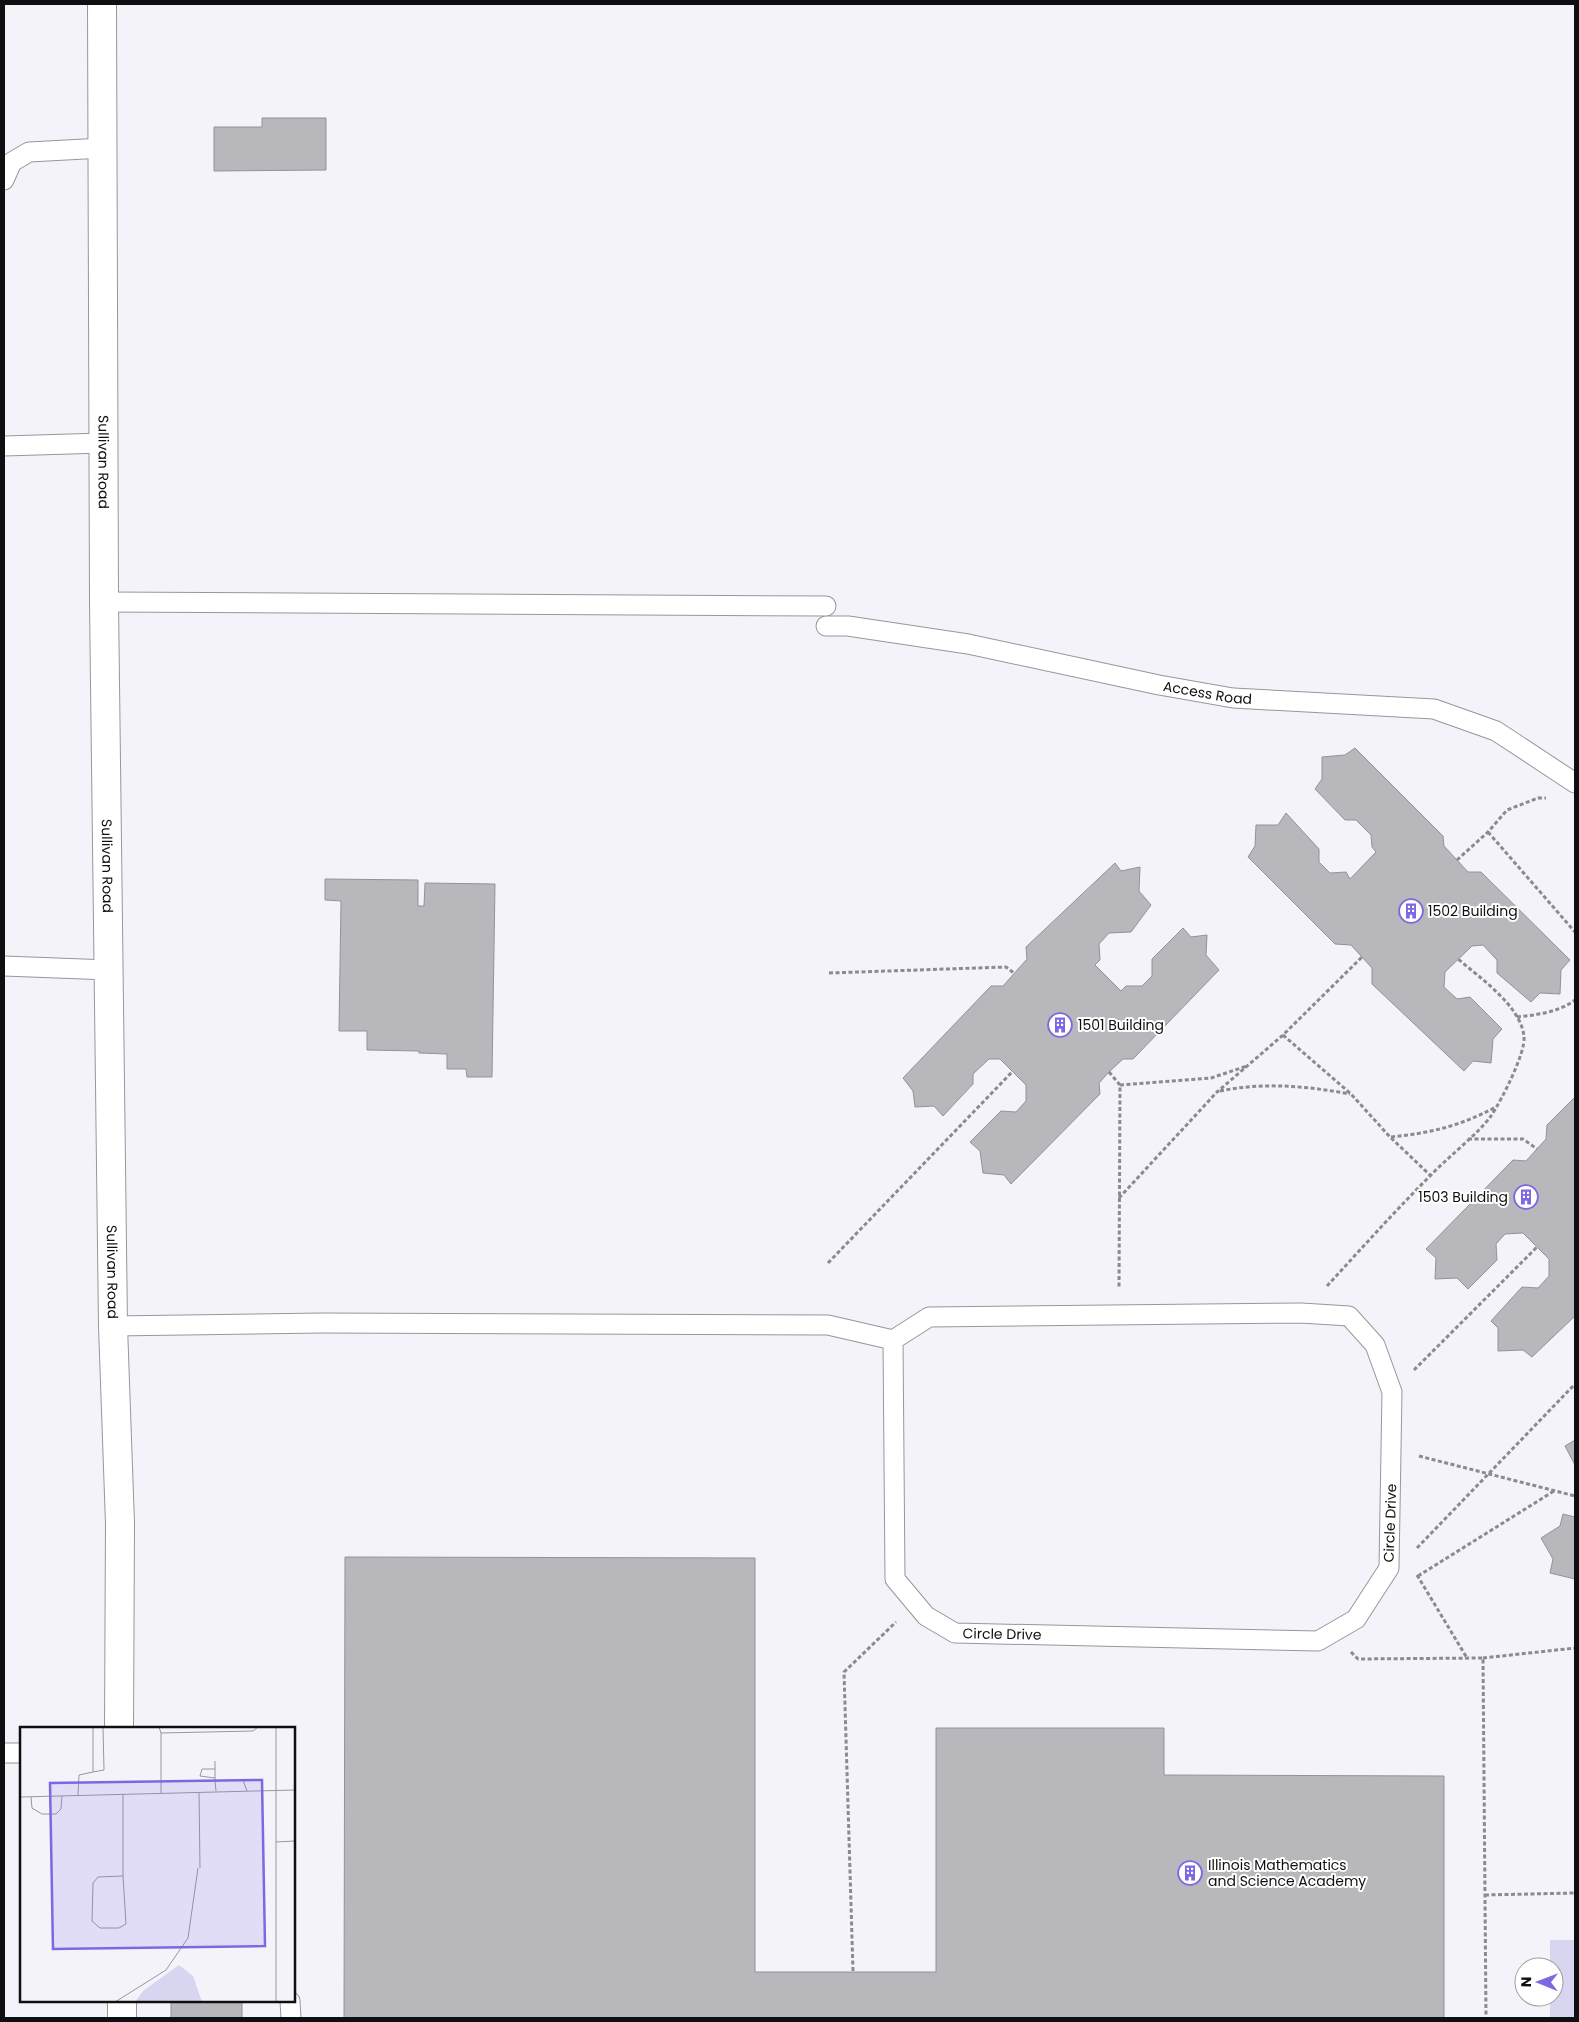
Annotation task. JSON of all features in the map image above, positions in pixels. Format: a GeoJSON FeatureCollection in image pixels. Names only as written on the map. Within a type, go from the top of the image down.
{"type":"FeatureCollection","features":[{"type":"Feature","properties":{"kind":"street","name":"Sullivan Road"},"geometry":{"type":"LineString","coordinates":[[102,4],[104,602],[114,1326],[120,1524],[120,1727]]}},
{"type":"Feature","properties":{"kind":"street"},"geometry":{"type":"LineString","coordinates":[[122,2002],[122,2018]]}},
{"type":"Feature","properties":{"kind":"lane"},"geometry":{"type":"LineString","coordinates":[[4,180],[12,162],[29,152],[103,148]]}},
{"type":"Feature","properties":{"kind":"lane"},"geometry":{"type":"LineString","coordinates":[[4,446],[103,443]]}},
{"type":"Feature","properties":{"kind":"lane"},"geometry":{"type":"LineString","coordinates":[[104,602],[826,606]]}},
{"type":"Feature","properties":{"kind":"lane","name":"Access Road"},"geometry":{"type":"LineString","coordinates":[[826,626],[848,626],[968,644],[1233,698],[1434,709],[1496,731],[1575,783]]}},
{"type":"Feature","properties":{"kind":"lane"},"geometry":{"type":"LineString","coordinates":[[4,966],[109,970]]}},
{"type":"Feature","properties":{"kind":"lane","name":"Circle Drive"},"geometry":{"type":"LineString","coordinates":[[1301,1312],[1349,1316],[1375,1345],[1392,1392],[1393,1568],[1356,1619],[1318,1641],[955,1632],[926,1616],[895,1579],[893,1340],[929,1317],[1301,1312]]}},
{"type":"Feature","properties":{"kind":"lane"},"geometry":{"type":"LineString","coordinates":[[114,1326],[321,1323],[828,1325],[893,1340]]}},
{"type":"Feature","properties":{"kind":"lane"},"geometry":{"type":"LineString","coordinates":[[4,1753],[20,1753]]}},
{"type":"Feature","properties":{"kind":"lane"},"geometry":{"type":"LineString","coordinates":[[290,2002],[291,2018]]}},
{"type":"Feature","properties":{"kind":"path"},"geometry":{"type":"LineString","coordinates":[[1457,860],[1488,832],[1507,810],[1538,798],[1548,798]]}},
{"type":"Feature","properties":{"kind":"path"},"geometry":{"type":"LineString","coordinates":[[1488,832],[1575,932]]}},
{"type":"Feature","properties":{"kind":"path"},"geometry":{"type":"LineString","coordinates":[[1119,1198],[1217,1092],[1284,1035],[1362,957]]}},
{"type":"Feature","properties":{"kind":"path"},"geometry":{"type":"LineString","coordinates":[[1301,1312],[1430,1176],[1490,1117],[1506,1091],[1518,1063],[1524,1036],[1517,1017],[1506,1002],[1458,959]]}},
{"type":"Feature","properties":{"kind":"path"},"geometry":{"type":"LineString","coordinates":[[829,973],[1006,967],[1014,973]]}},
{"type":"Feature","properties":{"kind":"path"},"geometry":{"type":"LineString","coordinates":[[1517,1017],[1539,1015],[1567,1006],[1575,1000]]}},
{"type":"Feature","properties":{"kind":"path"},"geometry":{"type":"LineString","coordinates":[[1284,1035],[1350,1094],[1430,1176]]}},
{"type":"Feature","properties":{"kind":"path"},"geometry":{"type":"LineString","coordinates":[[1120,1085],[1211,1078],[1252,1064]]}},
{"type":"Feature","properties":{"kind":"path"},"geometry":{"type":"LineString","coordinates":[[828,1263],[1012,1072]]}},
{"type":"Feature","properties":{"kind":"path"},"geometry":{"type":"LineString","coordinates":[[1109,1072],[1120,1085],[1119,1314]]}},
{"type":"Feature","properties":{"kind":"path"},"geometry":{"type":"LineString","coordinates":[[1217,1092],[1263,1086],[1290,1085],[1350,1094]]}},
{"type":"Feature","properties":{"kind":"path"},"geometry":{"type":"LineString","coordinates":[[1390,1137],[1432,1132],[1457,1125],[1496,1107]]}},
{"type":"Feature","properties":{"kind":"path"},"geometry":{"type":"LineString","coordinates":[[1468,1139],[1523,1139],[1537,1149]]}},
{"type":"Feature","properties":{"kind":"path"},"geometry":{"type":"LineString","coordinates":[[1392,1392],[1538,1248]]}},
{"type":"Feature","properties":{"kind":"path"},"geometry":{"type":"LineString","coordinates":[[1393,1568],[1575,1384]]}},
{"type":"Feature","properties":{"kind":"path"},"geometry":{"type":"LineString","coordinates":[[1392,1449],[1575,1496]]}},
{"type":"Feature","properties":{"kind":"path"},"geometry":{"type":"LineString","coordinates":[[1418,1576],[1555,1491]]}},
{"type":"Feature","properties":{"kind":"path"},"geometry":{"type":"LineString","coordinates":[[1393,1568],[1411,1570],[1418,1576],[1467,1658]]}},
{"type":"Feature","properties":{"kind":"path"},"geometry":{"type":"LineString","coordinates":[[853,1971],[844,1672],[915,1604]]}},
{"type":"Feature","properties":{"kind":"path"},"geometry":{"type":"LineString","coordinates":[[1332,1633],[1358,1659],[1483,1658],[1575,1648]]}},
{"type":"Feature","properties":{"kind":"path"},"geometry":{"type":"LineString","coordinates":[[1483,1658],[1486,2018]]}},
{"type":"Feature","properties":{"kind":"path"},"geometry":{"type":"LineString","coordinates":[[1485,1895],[1575,1893]]}},
{"type":"Feature","properties":{"kind":"shaded area"},"geometry":{"type":"Polygon","coordinates":[[[1550,1940],[1575,1940],[1575,2018],[1550,2018],[1550,2007],[1564,2007],[1564,1957],[1550,1957],[1550,1940]]]}},
{"type":"Feature","properties":{"kind":"building"},"geometry":{"type":"Polygon","coordinates":[[[262,118],[326,118],[326,170],[214,171],[214,127],[262,127],[262,118]]]}},
{"type":"Feature","properties":{"kind":"building","name":"1502 Building"},"geometry":{"type":"Polygon","coordinates":[[[1355,748],[1443,836],[1444,846],[1468,872],[1481,872],[1570,960],[1561,970],[1560,994],[1540,993],[1531,1002],[1497,973],[1497,960],[1483,945],[1472,946],[1445,972],[1444,987],[1457,999],[1470,997],[1502,1029],[1493,1039],[1491,1063],[1473,1061],[1464,1071],[1372,984],[1372,968],[1351,945],[1335,944],[1248,857],[1255,846],[1256,825],[1278,825],[1286,813],[1319,849],[1319,862],[1330,873],[1346,872],[1350,879],[1376,852],[1372,847],[1371,835],[1356,820],[1345,820],[1315,789],[1322,779],[1322,757],[1345,755],[1355,748]]]}},
{"type":"Feature","properties":{"kind":"building","name":"1501 Building"},"geometry":{"type":"Polygon","coordinates":[[[1115,863],[1121,871],[1140,867],[1139,891],[1151,905],[1131,932],[1109,933],[1099,944],[1100,960],[1095,965],[1121,991],[1126,986],[1142,986],[1152,976],[1152,959],[1183,928],[1191,937],[1207,935],[1206,955],[1219,970],[1133,1059],[1123,1059],[1109,1072],[1099,1083],[1100,1094],[1011,1184],[1004,1175],[983,1173],[980,1151],[970,1142],[1001,1111],[1016,1112],[1026,1101],[1026,1085],[1000,1059],[989,1059],[973,1074],[973,1084],[943,1116],[934,1106],[915,1107],[913,1091],[903,1078],[991,986],[1003,986],[1027,959],[1026,947],[1115,863]]]}},
{"type":"Feature","properties":{"kind":"building"},"geometry":{"type":"Polygon","coordinates":[[[325,879],[418,880],[418,906],[424,906],[425,883],[495,884],[492,1077],[467,1077],[466,1069],[447,1069],[447,1054],[419,1053],[419,1051],[367,1050],[367,1031],[339,1031],[341,901],[325,900],[325,879]]]}},
{"type":"Feature","properties":{"kind":"building","name":"1503 Building"},"geometry":{"type":"Polygon","coordinates":[[[1575,1097],[1575,1316],[1532,1357],[1523,1350],[1498,1351],[1498,1328],[1491,1321],[1522,1287],[1538,1288],[1549,1276],[1549,1259],[1523,1233],[1505,1234],[1496,1244],[1497,1260],[1468,1289],[1457,1278],[1435,1279],[1436,1258],[1426,1249],[1513,1160],[1526,1161],[1546,1139],[1547,1125],[1575,1097]]]}},
{"type":"Feature","properties":{"kind":"building"},"geometry":{"type":"Polygon","coordinates":[[[1575,1440],[1575,1465],[1565,1446],[1575,1440]]]}},
{"type":"Feature","properties":{"kind":"building"},"geometry":{"type":"Polygon","coordinates":[[[1563,1514],[1575,1517],[1575,1579],[1550,1573],[1553,1559],[1541,1538],[1560,1526],[1563,1514]]]}},
{"type":"Feature","properties":{"kind":"building","name":"Illinois Mathematics and Science Academy"},"geometry":{"type":"Polygon","coordinates":[[[345,1557],[755,1558],[755,1972],[936,1972],[936,1728],[1164,1728],[1164,1775],[1444,1776],[1444,2018],[344,2018],[345,1557]]]}},
{"type":"Feature","properties":{"kind":"building"},"geometry":{"type":"Polygon","coordinates":[[[171,2002],[242,2002],[242,2018],[171,2018],[171,2002]]]}},
{"type":"Feature","properties":{"kind":"place","name":"1502 Building"},"geometry":{"type":"Point","coordinates":[1411,911]}},
{"type":"Feature","properties":{"kind":"place","name":"1501 Building"},"geometry":{"type":"Point","coordinates":[1060,1025]}},
{"type":"Feature","properties":{"kind":"place","name":"1503 Building"},"geometry":{"type":"Point","coordinates":[1526,1197]}},
{"type":"Feature","properties":{"kind":"place","name":"Illinois Mathematics and Science Academy"},"geometry":{"type":"Point","coordinates":[1190,1873]}}]}
